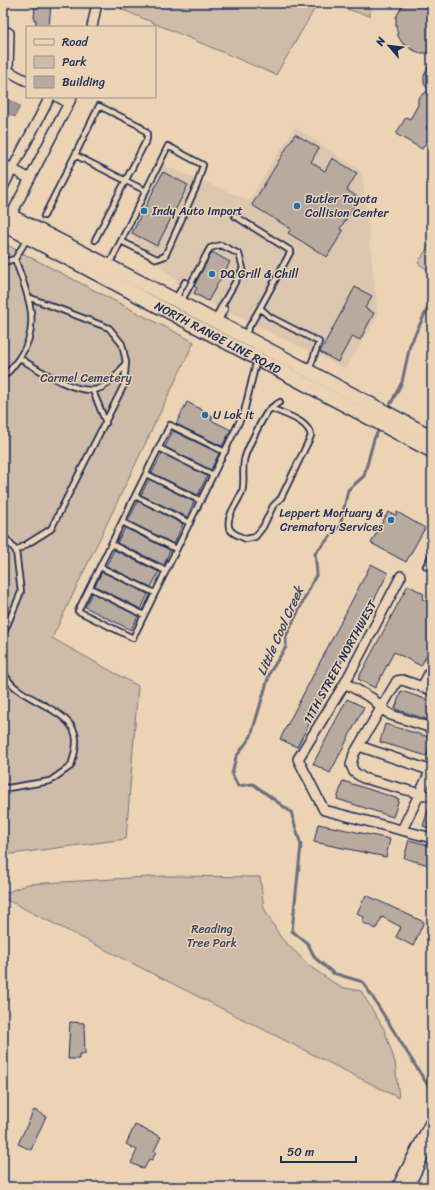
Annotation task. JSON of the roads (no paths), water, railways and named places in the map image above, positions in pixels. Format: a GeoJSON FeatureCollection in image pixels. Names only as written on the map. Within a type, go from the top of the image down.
{"type":"FeatureCollection","features":[{"type":"Feature","properties":{"kind":"main road","name":"NORTH RANGE LINE ROAD"},"geometry":{"type":"LineString","coordinates":[[6,219],[28,238],[102,278],[213,328],[241,343],[257,359],[340,403],[362,406]]}},
{"type":"Feature","properties":{"kind":"main road","name":"NORTH RANGE LINE ROAD"},"geometry":{"type":"LineString","coordinates":[[6,219],[108,266],[178,302],[213,328]]}},
{"type":"Feature","properties":{"kind":"main road","name":"NORTH RANGE LINE ROAD"},"geometry":{"type":"LineString","coordinates":[[241,343],[262,346],[308,371],[362,406],[398,425],[432,437]]}},
{"type":"Feature","properties":{"kind":"main road","name":"NORTH RANGE LINE ROAD"},"geometry":{"type":"LineString","coordinates":[[398,425],[432,451]]}},
{"type":"Feature","properties":{"kind":"street"},"geometry":{"type":"LineString","coordinates":[[92,26],[97,3]]}},
{"type":"Feature","properties":{"kind":"street"},"geometry":{"type":"LineString","coordinates":[[3,30],[9,33],[8,71],[26,80]]}},
{"type":"Feature","properties":{"kind":"street"},"geometry":{"type":"LineString","coordinates":[[3,187],[49,98]]}},
{"type":"Feature","properties":{"kind":"street"},"geometry":{"type":"LineString","coordinates":[[6,219],[30,179],[71,100]]}},
{"type":"Feature","properties":{"kind":"street"},"geometry":{"type":"LineString","coordinates":[[3,164],[30,179]]}},
{"type":"Feature","properties":{"kind":"street","name":"11TH STREET NORTHWEST"},"geometry":{"type":"LineString","coordinates":[[401,576],[345,683],[298,759],[324,810],[402,830]]}},
{"type":"Feature","properties":{"kind":"street"},"geometry":{"type":"LineString","coordinates":[[422,687],[432,668]]}},
{"type":"Feature","properties":{"kind":"street"},"geometry":{"type":"LineString","coordinates":[[432,690],[402,680],[397,681],[352,760],[352,769],[364,778],[432,797]]}},
{"type":"Feature","properties":{"kind":"street"},"geometry":{"type":"LineString","coordinates":[[345,683],[373,699],[381,708],[391,715],[432,728]]}},
{"type":"Feature","properties":{"kind":"street"},"geometry":{"type":"LineString","coordinates":[[359,746],[432,770],[402,830],[432,838]]}},
{"type":"Feature","properties":{"kind":"street"},"geometry":{"type":"LineString","coordinates":[[398,1187],[432,1121]]}},
{"type":"Feature","properties":{"kind":"street"},"geometry":{"type":"LineString","coordinates":[[408,1187],[432,1135]]}},
{"type":"Feature","properties":{"kind":"lane"},"geometry":{"type":"LineString","coordinates":[[44,216],[99,106],[138,125],[147,133],[147,139],[96,240]]}},
{"type":"Feature","properties":{"kind":"lane"},"geometry":{"type":"LineString","coordinates":[[102,278],[168,146],[203,165],[196,185],[165,256],[157,259],[121,241]]}},
{"type":"Feature","properties":{"kind":"lane"},"geometry":{"type":"LineString","coordinates":[[75,155],[146,191]]}},
{"type":"Feature","properties":{"kind":"lane"},"geometry":{"type":"LineString","coordinates":[[235,216],[291,251],[241,343]]}},
{"type":"Feature","properties":{"kind":"lane"},"geometry":{"type":"LineString","coordinates":[[3,262],[15,258],[28,238]]}},
{"type":"Feature","properties":{"kind":"lane"},"geometry":{"type":"LineString","coordinates":[[178,302],[210,248],[221,245],[239,254],[243,268],[213,328]]}},
{"type":"Feature","properties":{"kind":"lane"},"geometry":{"type":"LineString","coordinates":[[3,377],[26,348],[32,327],[28,297],[15,258]]}},
{"type":"Feature","properties":{"kind":"lane"},"geometry":{"type":"LineString","coordinates":[[178,302],[185,282]]}},
{"type":"Feature","properties":{"kind":"lane"},"geometry":{"type":"LineString","coordinates":[[16,552],[51,529],[124,385],[126,362],[122,344],[109,328],[28,297]]}},
{"type":"Feature","properties":{"kind":"lane"},"geometry":{"type":"LineString","coordinates":[[260,308],[270,317],[319,342],[308,371]]}},
{"type":"Feature","properties":{"kind":"lane"},"geometry":{"type":"LineString","coordinates":[[213,328],[225,309]]}},
{"type":"Feature","properties":{"kind":"lane"},"geometry":{"type":"LineString","coordinates":[[225,452],[170,425],[78,611],[133,638],[214,475],[225,452],[244,412],[257,359],[262,346]]}},
{"type":"Feature","properties":{"kind":"lane"},"geometry":{"type":"LineString","coordinates":[[19,358],[71,386],[93,390],[110,382],[120,372],[126,362]]}},
{"type":"Feature","properties":{"kind":"lane"},"geometry":{"type":"LineString","coordinates":[[93,390],[106,423]]}},
{"type":"Feature","properties":{"kind":"lane"},"geometry":{"type":"LineString","coordinates":[[271,408],[304,424],[310,430],[311,436],[281,498],[273,506],[263,527],[255,537],[246,540],[232,532],[229,527],[229,518],[244,484],[244,460],[268,412],[271,408],[280,402]]}},
{"type":"Feature","properties":{"kind":"lane"},"geometry":{"type":"LineString","coordinates":[[159,448],[214,475]]}},
{"type":"Feature","properties":{"kind":"lane"},"geometry":{"type":"LineString","coordinates":[[146,474],[201,500]]}},
{"type":"Feature","properties":{"kind":"lane"},"geometry":{"type":"LineString","coordinates":[[135,496],[190,523]]}},
{"type":"Feature","properties":{"kind":"lane"},"geometry":{"type":"LineString","coordinates":[[122,522],[176,549]]}},
{"type":"Feature","properties":{"kind":"lane"},"geometry":{"type":"LineString","coordinates":[[3,535],[16,552],[21,592],[3,635]]}},
{"type":"Feature","properties":{"kind":"lane"},"geometry":{"type":"LineString","coordinates":[[111,544],[166,571]]}},
{"type":"Feature","properties":{"kind":"lane"},"geometry":{"type":"LineString","coordinates":[[432,555],[426,566],[432,569]]}},
{"type":"Feature","properties":{"kind":"lane"},"geometry":{"type":"LineString","coordinates":[[100,567],[155,593]]}},
{"type":"Feature","properties":{"kind":"lane"},"geometry":{"type":"LineString","coordinates":[[90,588],[144,614]]}},
{"type":"Feature","properties":{"kind":"lane"},"geometry":{"type":"LineString","coordinates":[[3,664],[7,679],[25,694],[57,711],[73,729],[77,742],[71,766],[50,781],[8,788],[3,787]]}},
{"type":"Feature","properties":{"kind":"waterway","name":"Little Cool Creek"},"geometry":{"type":"LineString","coordinates":[[388,409],[402,382],[410,345],[432,299],[432,295]]}},
{"type":"Feature","properties":{"kind":"waterway","name":"Little Cool Creek"},"geometry":{"type":"LineString","coordinates":[[380,427],[374,439],[364,476],[348,490],[340,526],[315,553],[317,573],[286,636],[286,647],[270,672],[251,736],[236,757],[232,774],[238,786],[253,784],[291,812],[301,845],[292,931],[308,944],[315,958],[333,973],[363,982],[432,1092]]}},
{"type":"Feature","properties":{"kind":"place","name":"Butler Toyota Collision Center"},"geometry":{"type":"Point","coordinates":[297,206]}},
{"type":"Feature","properties":{"kind":"place","name":"Indy Auto Import"},"geometry":{"type":"Point","coordinates":[144,211]}},
{"type":"Feature","properties":{"kind":"place","name":"DQ Grill & Chill"},"geometry":{"type":"Point","coordinates":[212,274]}},
{"type":"Feature","properties":{"kind":"place","name":"U Lok It"},"geometry":{"type":"Point","coordinates":[205,415]}},
{"type":"Feature","properties":{"kind":"place","name":"Leppert Mortuary & Crematory Services"},"geometry":{"type":"Point","coordinates":[391,520]}},
{"type":"Feature","properties":{"kind":"park label","name":"Carmel Cemetery"},"geometry":{"type":"Point","coordinates":[86,378]}},
{"type":"Feature","properties":{"kind":"park label","name":"Reading Tree Park"},"geometry":{"type":"Point","coordinates":[212,936]}}]}
